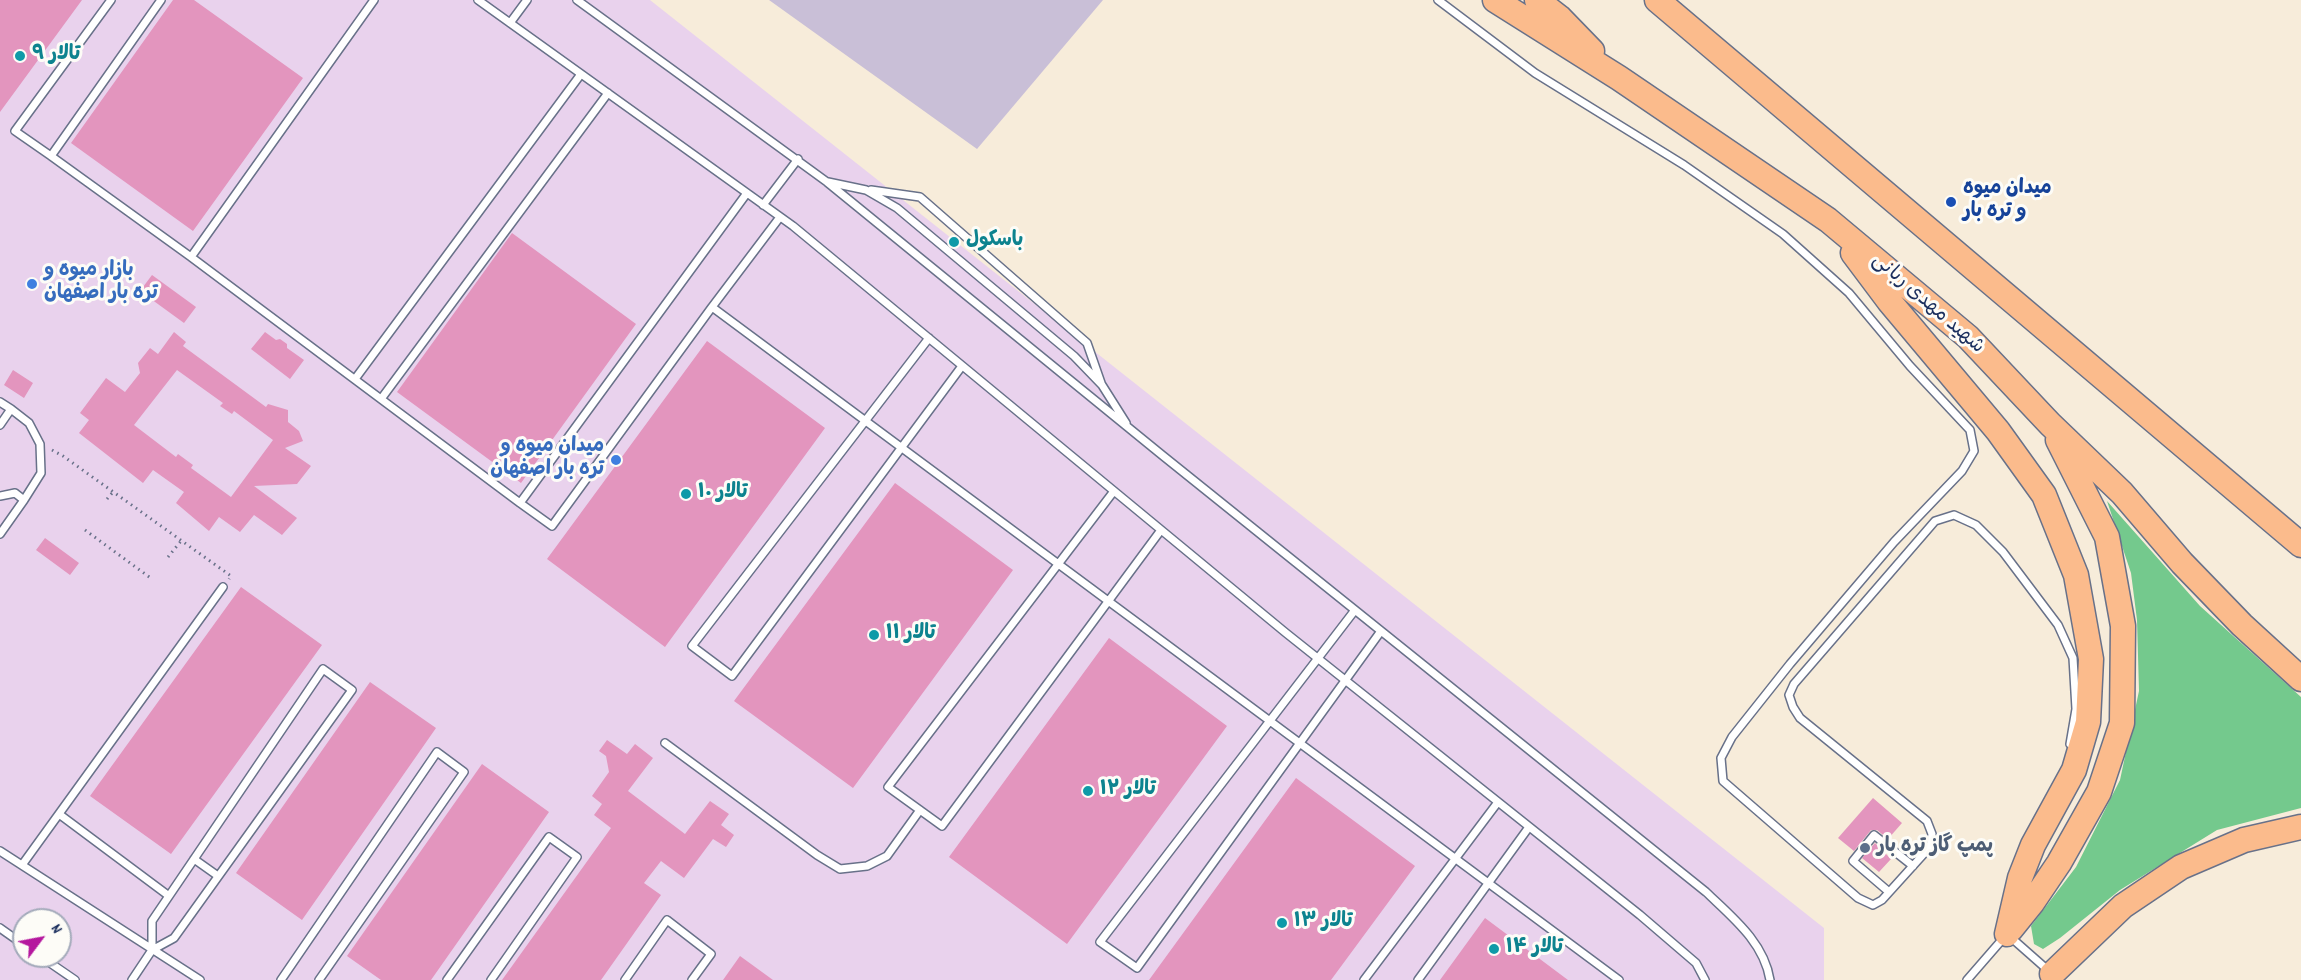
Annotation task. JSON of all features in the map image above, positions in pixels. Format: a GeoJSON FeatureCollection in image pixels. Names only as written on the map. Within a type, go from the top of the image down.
{"type":"FeatureCollection","features":[{"type":"Feature","properties":{"kind":"highway","name":"شهید مهدی ربانی"},"geometry":{"type":"LineString","coordinates":[[1495,0],[1618,78],[1828,220],[1968,337],[2050,424],[2122,493],[2182,563],[2301,680]]}},
{"type":"Feature","properties":{"kind":"highway"},"geometry":{"type":"LineString","coordinates":[[1537,0],[1560,18],[1618,78]]}},
{"type":"Feature","properties":{"kind":"highway"},"geometry":{"type":"LineString","coordinates":[[1657,0],[2301,545]]}},
{"type":"Feature","properties":{"kind":"highway"},"geometry":{"type":"LineString","coordinates":[[1828,220],[1889,301],[1998,431],[2044,495],[2076,575],[2091,659],[2088,722],[2074,770],[2033,845],[2020,878],[2007,934]]}},
{"type":"Feature","properties":{"kind":"highway"},"geometry":{"type":"LineString","coordinates":[[2007,934],[2032,903],[2059,863],[2100,792],[2122,723],[2123,626],[2107,537],[2050,424]]}},
{"type":"Feature","properties":{"kind":"highway"},"geometry":{"type":"LineString","coordinates":[[2050,977],[2123,906],[2181,867],[2244,840],[2301,827]]}},
{"type":"Feature","properties":{"kind":"lane"},"geometry":{"type":"LineString","coordinates":[[111,0],[15,130],[191,257],[552,526],[780,217]]}},
{"type":"Feature","properties":{"kind":"lane"},"geometry":{"type":"LineString","coordinates":[[51,156],[161,0]]}},
{"type":"Feature","properties":{"kind":"lane"},"geometry":{"type":"LineString","coordinates":[[191,257],[374,0]]}},
{"type":"Feature","properties":{"kind":"lane"},"geometry":{"type":"LineString","coordinates":[[478,0],[780,217],[1317,658],[1640,915],[1696,963],[1705,980]]}},
{"type":"Feature","properties":{"kind":"lane"},"geometry":{"type":"LineString","coordinates":[[510,23],[527,0]]}},
{"type":"Feature","properties":{"kind":"lane"},"geometry":{"type":"LineString","coordinates":[[577,0],[798,159],[1706,892],[1751,935],[1769,972],[1770,980]]}},
{"type":"Feature","properties":{"kind":"lane"},"geometry":{"type":"LineString","coordinates":[[1438,0],[1535,73],[1684,165],[1783,234],[1849,293],[1910,366],[1970,430],[1974,451],[1962,471],[1894,542],[1790,664],[1732,737],[1721,758],[1723,781],[1858,898],[1873,905],[1882,900],[1930,847],[1932,834],[1927,821],[1800,718],[1789,695],[1794,684],[1935,521],[1954,515],[1976,525],[2003,552],[2058,625],[2073,658],[2076,709],[2067,757]]}},
{"type":"Feature","properties":{"kind":"lane"},"geometry":{"type":"LineString","coordinates":[[355,379],[581,74]]}},
{"type":"Feature","properties":{"kind":"lane"},"geometry":{"type":"LineString","coordinates":[[381,399],[608,93]]}},
{"type":"Feature","properties":{"kind":"lane"},"geometry":{"type":"LineString","coordinates":[[763,205],[798,159]]}},
{"type":"Feature","properties":{"kind":"lane"},"geometry":{"type":"LineString","coordinates":[[827,182],[920,197],[1087,343],[1102,385],[1129,428]]}},
{"type":"Feature","properties":{"kind":"lane"},"geometry":{"type":"LineString","coordinates":[[866,190],[897,208],[1074,357],[1102,385]]}},
{"type":"Feature","properties":{"kind":"lane"},"geometry":{"type":"LineString","coordinates":[[520,503],[747,194]]}},
{"type":"Feature","properties":{"kind":"lane"},"geometry":{"type":"LineString","coordinates":[[712,308],[1619,980]]}},
{"type":"Feature","properties":{"kind":"lane"},"geometry":{"type":"LineString","coordinates":[[929,338],[692,646],[732,676],[962,366]]}},
{"type":"Feature","properties":{"kind":"lane"},"geometry":{"type":"LineString","coordinates":[[0,402],[29,423],[40,444],[41,473],[0,534]]}},
{"type":"Feature","properties":{"kind":"lane"},"geometry":{"type":"LineString","coordinates":[[0,425],[11,409]]}},
{"type":"Feature","properties":{"kind":"lane"},"geometry":{"type":"LineString","coordinates":[[1114,491],[888,787],[942,826],[1161,530]]}},
{"type":"Feature","properties":{"kind":"lane"},"geometry":{"type":"LineString","coordinates":[[0,496],[15,493],[24,500]]}},
{"type":"Feature","properties":{"kind":"lane"},"geometry":{"type":"LineString","coordinates":[[22,865],[224,587]]}},
{"type":"Feature","properties":{"kind":"lane"},"geometry":{"type":"LineString","coordinates":[[1354,610],[1100,942],[1137,968],[1381,631]]}},
{"type":"Feature","properties":{"kind":"lane"},"geometry":{"type":"LineString","coordinates":[[132,980],[152,950],[174,938],[352,690],[323,669],[152,921],[152,950]]}},
{"type":"Feature","properties":{"kind":"lane"},"geometry":{"type":"LineString","coordinates":[[665,742],[817,855],[840,869],[867,866],[887,856],[920,810]]}},
{"type":"Feature","properties":{"kind":"lane"},"geometry":{"type":"LineString","coordinates":[[281,980],[436,752],[464,772],[319,980]]}},
{"type":"Feature","properties":{"kind":"lane"},"geometry":{"type":"LineString","coordinates":[[2054,806],[2062,776]]}},
{"type":"Feature","properties":{"kind":"lane"},"geometry":{"type":"LineString","coordinates":[[1364,980],[1498,802]]}},
{"type":"Feature","properties":{"kind":"lane"},"geometry":{"type":"LineString","coordinates":[[59,814],[169,896]]}},
{"type":"Feature","properties":{"kind":"lane"},"geometry":{"type":"LineString","coordinates":[[1418,980],[1529,827]]}},
{"type":"Feature","properties":{"kind":"lane"},"geometry":{"type":"LineString","coordinates":[[1889,892],[1853,861],[1874,835],[1912,866]]}},
{"type":"Feature","properties":{"kind":"lane"},"geometry":{"type":"LineString","coordinates":[[447,980],[549,837],[577,857],[491,980]]}},
{"type":"Feature","properties":{"kind":"lane"},"geometry":{"type":"LineString","coordinates":[[0,851],[200,980]]}},
{"type":"Feature","properties":{"kind":"lane"},"geometry":{"type":"LineString","coordinates":[[194,859],[218,876]]}},
{"type":"Feature","properties":{"kind":"lane"},"geometry":{"type":"LineString","coordinates":[[625,980],[667,920],[711,954],[692,980]]}},
{"type":"Feature","properties":{"kind":"lane"},"geometry":{"type":"LineString","coordinates":[[1967,980],[2007,934],[2050,977]]}},
{"type":"Feature","properties":{"kind":"lane"},"geometry":{"type":"LineString","coordinates":[[58,968],[75,980]]}},
{"type":"Feature","properties":{"kind":"path"},"geometry":{"type":"LineString","coordinates":[[40,444],[63,456],[231,576],[224,587]]}},
{"type":"Feature","properties":{"kind":"path"},"geometry":{"type":"LineString","coordinates":[[107,499],[113,492]]}},
{"type":"Feature","properties":{"kind":"path"},"geometry":{"type":"LineString","coordinates":[[85,530],[152,579]]}},
{"type":"Feature","properties":{"kind":"path"},"geometry":{"type":"LineString","coordinates":[[168,557],[181,541]]}},
{"type":"Feature","properties":{"kind":"shaded area","name":"میدان میوه و تره بار اصفهان"},"geometry":{"type":"Polygon","coordinates":[[[0,0],[650,0],[1824,928],[1824,980],[0,980],[0,0]]]}},
{"type":"Feature","properties":{"kind":"shaded area"},"geometry":{"type":"Polygon","coordinates":[[[769,0],[1103,0],[977,149],[769,0]]]}},
{"type":"Feature","properties":{"kind":"green space"},"geometry":{"type":"Polygon","coordinates":[[[2107,501],[2200,606],[2301,697],[2301,808],[2217,830],[2120,890],[2043,949],[2034,944],[2031,926],[2076,867],[2120,780],[2139,691],[2137,620],[2131,573],[2107,501]]]}},
{"type":"Feature","properties":{"kind":"building","name":"تالار ۹"},"geometry":{"type":"Polygon","coordinates":[[[0,0],[82,0],[0,112],[0,0]]]}},
{"type":"Feature","properties":{"kind":"building"},"geometry":{"type":"Polygon","coordinates":[[[173,0],[194,0],[303,78],[193,231],[71,143],[173,0]]]}},
{"type":"Feature","properties":{"kind":"building"},"geometry":{"type":"Polygon","coordinates":[[[512,233],[636,324],[521,483],[397,392],[512,233]]]}},
{"type":"Feature","properties":{"kind":"building"},"geometry":{"type":"Polygon","coordinates":[[[152,275],[196,307],[184,323],[140,291],[152,275]]]}},
{"type":"Feature","properties":{"kind":"building"},"geometry":{"type":"Polygon","coordinates":[[[174,332],[186,342],[183,346],[266,407],[268,404],[288,410],[288,422],[299,431],[303,441],[285,448],[311,466],[297,484],[254,486],[297,518],[282,535],[254,515],[240,532],[219,517],[209,531],[176,503],[184,492],[153,470],[143,483],[79,433],[89,420],[80,413],[106,378],[125,392],[140,373],[138,363],[150,348],[158,354],[174,332]],[[177,370],[134,425],[176,457],[178,454],[193,465],[191,468],[231,497],[273,440],[234,411],[232,414],[220,406],[223,403],[177,370]]]}},
{"type":"Feature","properties":{"kind":"building"},"geometry":{"type":"Polygon","coordinates":[[[265,332],[287,344],[287,348],[304,360],[290,379],[251,349],[265,332]]]}},
{"type":"Feature","properties":{"kind":"building","name":"تالار ۱۰"},"geometry":{"type":"Polygon","coordinates":[[[707,341],[825,428],[665,647],[547,559],[707,341]]]}},
{"type":"Feature","properties":{"kind":"building"},"geometry":{"type":"Polygon","coordinates":[[[13,370],[33,383],[24,398],[4,385],[13,370]]]}},
{"type":"Feature","properties":{"kind":"building","name":"تالار ۱۱"},"geometry":{"type":"Polygon","coordinates":[[[895,483],[1013,570],[853,788],[734,701],[895,483]]]}},
{"type":"Feature","properties":{"kind":"building"},"geometry":{"type":"Polygon","coordinates":[[[45,538],[79,563],[70,575],[36,550],[45,538]]]}},
{"type":"Feature","properties":{"kind":"building"},"geometry":{"type":"Polygon","coordinates":[[[241,587],[322,645],[171,854],[90,796],[241,587]]]}},
{"type":"Feature","properties":{"kind":"building","name":"تالار ۱۲"},"geometry":{"type":"Polygon","coordinates":[[[1109,638],[1227,726],[1067,944],[949,857],[1109,638]]]}},
{"type":"Feature","properties":{"kind":"building"},"geometry":{"type":"Polygon","coordinates":[[[370,682],[436,728],[302,920],[236,873],[370,682]]]}},
{"type":"Feature","properties":{"kind":"building"},"geometry":{"type":"Polygon","coordinates":[[[607,740],[627,754],[635,744],[653,758],[628,791],[685,834],[710,801],[729,814],[721,825],[734,835],[726,847],[713,839],[684,878],[661,861],[644,883],[661,895],[601,980],[502,980],[611,828],[594,815],[602,804],[592,796],[609,772],[606,756],[599,751],[607,740]]]}},
{"type":"Feature","properties":{"kind":"building"},"geometry":{"type":"Polygon","coordinates":[[[482,764],[549,812],[431,980],[381,980],[347,956],[482,764]]]}},
{"type":"Feature","properties":{"kind":"building","name":"تالار ۱۳"},"geometry":{"type":"Polygon","coordinates":[[[1296,778],[1415,866],[1331,980],[1149,980],[1296,778]]]}},
{"type":"Feature","properties":{"kind":"building"},"geometry":{"type":"Polygon","coordinates":[[[1873,798],[1902,823],[1888,839],[1877,830],[1871,830],[1854,851],[1838,838],[1873,798]]]}},
{"type":"Feature","properties":{"kind":"building"},"geometry":{"type":"Polygon","coordinates":[[[1875,843],[1891,859],[1879,872],[1862,858],[1875,843]]]}},
{"type":"Feature","properties":{"kind":"building","name":"تالار ۱۴"},"geometry":{"type":"Polygon","coordinates":[[[1485,918],[1568,980],[1440,980],[1485,918]]]}},
{"type":"Feature","properties":{"kind":"building"},"geometry":{"type":"Polygon","coordinates":[[[740,956],[773,980],[723,980],[740,956]]]}},
{"type":"Feature","properties":{"kind":"place","name":"تالار ۹"},"geometry":{"type":"Point","coordinates":[20,56]}},
{"type":"Feature","properties":{"kind":"place","name":"میدان میوه و تره بار"},"geometry":{"type":"Point","coordinates":[1951,202]}},
{"type":"Feature","properties":{"kind":"place","name":"باسكول"},"geometry":{"type":"Point","coordinates":[954,242]}},
{"type":"Feature","properties":{"kind":"place","name":"بازار میوه و تره بار اصفهان"},"geometry":{"type":"Point","coordinates":[32,284]}},
{"type":"Feature","properties":{"kind":"place","name":"میدان میوه و تره بار اصفهان"},"geometry":{"type":"Point","coordinates":[616,460]}},
{"type":"Feature","properties":{"kind":"place","name":"تالار ۱۰"},"geometry":{"type":"Point","coordinates":[686,494]}},
{"type":"Feature","properties":{"kind":"place","name":"تالار ۱۱"},"geometry":{"type":"Point","coordinates":[874,635]}},
{"type":"Feature","properties":{"kind":"place","name":"تالار ۱۲"},"geometry":{"type":"Point","coordinates":[1088,791]}},
{"type":"Feature","properties":{"kind":"place","name":"پمپ گاز تره بار"},"geometry":{"type":"Point","coordinates":[1865,848]}},
{"type":"Feature","properties":{"kind":"place","name":"تالار ۱۳"},"geometry":{"type":"Point","coordinates":[1282,923]}},
{"type":"Feature","properties":{"kind":"place","name":"تالار ۱۴"},"geometry":{"type":"Point","coordinates":[1494,949]}}]}
